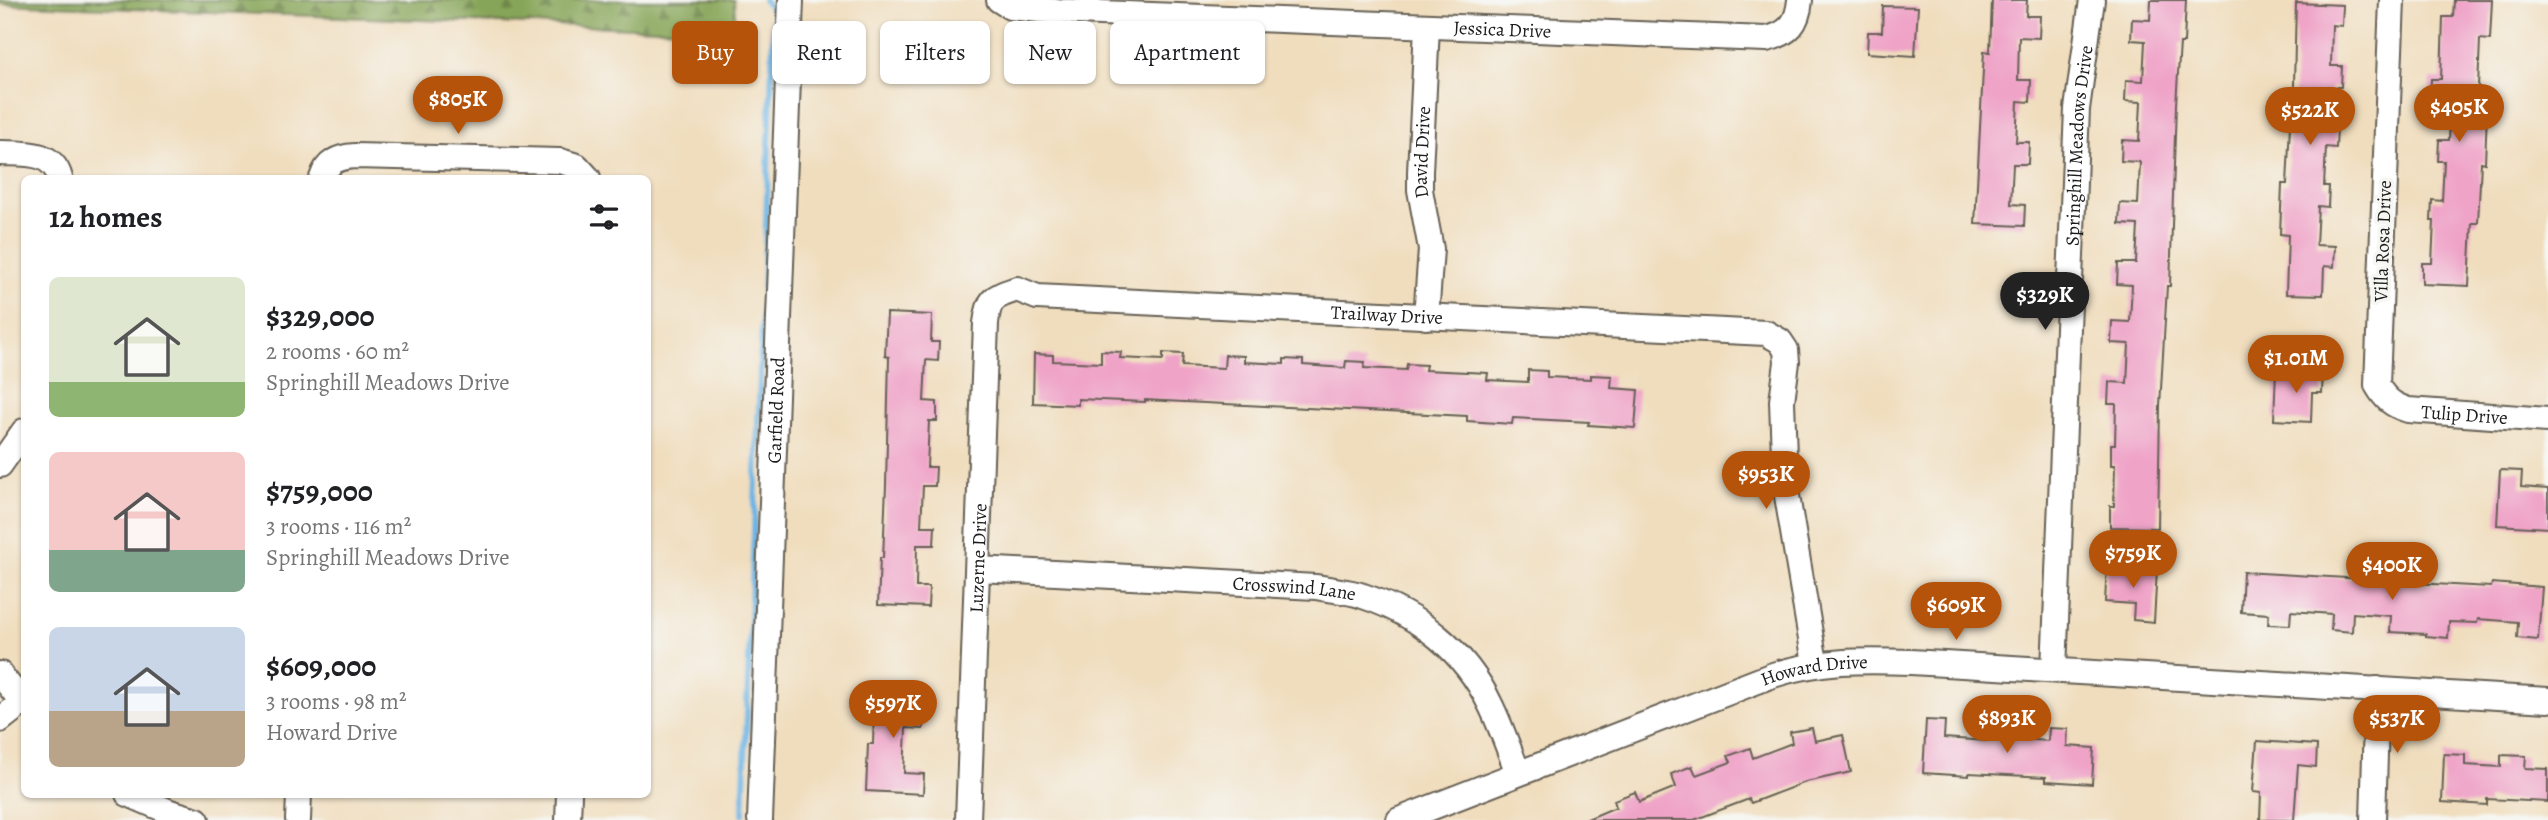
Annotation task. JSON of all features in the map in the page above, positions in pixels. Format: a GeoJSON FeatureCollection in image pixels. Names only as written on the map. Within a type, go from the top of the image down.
{"type":"FeatureCollection","features":[{"type":"Feature","properties":{"kind":"street","name":"Garfield Road"},"geometry":{"type":"LineString","coordinates":[[760,820],[791,0]]}},
{"type":"Feature","properties":{"kind":"street","name":"Jessica Drive"},"geometry":{"type":"LineString","coordinates":[[1000,1],[1010,7],[1035,10],[1259,10],[1427,26],[1766,39],[1779,36],[1792,27],[1800,0]]}},
{"type":"Feature","properties":{"kind":"street","name":"Springhill Meadows Drive"},"geometry":{"type":"LineString","coordinates":[[2054,670],[2077,108],[2092,0]]}},
{"type":"Feature","properties":{"kind":"street","name":"Villa Rosa Drive"},"geometry":{"type":"LineString","coordinates":[[2384,397],[2377,385],[2377,370],[2392,0]]}},
{"type":"Feature","properties":{"kind":"street","name":"David Drive"},"geometry":{"type":"LineString","coordinates":[[1426,317],[1431,249],[1420,190],[1420,172],[1427,26]]}},
{"type":"Feature","properties":{"kind":"street"},"geometry":{"type":"LineString","coordinates":[[0,153],[40,155],[57,171]]}},
{"type":"Feature","properties":{"kind":"street"},"geometry":{"type":"LineString","coordinates":[[326,171],[336,159],[355,156],[560,161],[570,163],[586,175]]}},
{"type":"Feature","properties":{"kind":"street","name":"Trailway Drive"},"geometry":{"type":"LineString","coordinates":[[994,297],[1017,289],[1037,297],[1766,333],[1780,341],[1786,350],[1782,401],[1785,484],[1815,663]]}},
{"type":"Feature","properties":{"kind":"street","name":"Luzerne Drive"},"geometry":{"type":"LineString","coordinates":[[968,820],[986,323],[988,305],[994,297]]}},
{"type":"Feature","properties":{"kind":"street","name":"Tulip Drive"},"geometry":{"type":"LineString","coordinates":[[2384,397],[2393,405],[2408,410],[2548,420]]}},
{"type":"Feature","properties":{"kind":"street"},"geometry":{"type":"LineString","coordinates":[[0,466],[21,435]]}},
{"type":"Feature","properties":{"kind":"street","name":"Crosswind Lane"},"geometry":{"type":"LineString","coordinates":[[978,569],[1316,587],[1363,596],[1405,613],[1439,635],[1459,658],[1489,702],[1518,773]]}},
{"type":"Feature","properties":{"kind":"street","name":"Howard Drive"},"geometry":{"type":"LineString","coordinates":[[1399,820],[1773,674],[1815,663],[1871,660],[2548,700]]}},
{"type":"Feature","properties":{"kind":"street"},"geometry":{"type":"LineString","coordinates":[[0,674],[21,699]]}},
{"type":"Feature","properties":{"kind":"street"},"geometry":{"type":"LineString","coordinates":[[2373,820],[2377,689]]}},
{"type":"Feature","properties":{"kind":"street"},"geometry":{"type":"LineString","coordinates":[[0,720],[21,705]]}},
{"type":"Feature","properties":{"kind":"street"},"geometry":{"type":"LineString","coordinates":[[137,798],[197,820]]}},
{"type":"Feature","properties":{"kind":"street"},"geometry":{"type":"LineString","coordinates":[[298,820],[299,798]]}},
{"type":"Feature","properties":{"kind":"street"},"geometry":{"type":"LineString","coordinates":[[568,820],[569,798]]}},
{"type":"Feature","properties":{"kind":"green space"},"geometry":{"type":"Polygon","coordinates":[[[0,0],[734,0],[735,21],[672,21],[672,30],[0,4],[0,0]]]}},
{"type":"Feature","properties":{"kind":"building"},"geometry":{"type":"Polygon","coordinates":[[[1992,0],[2027,0],[2026,16],[2040,16],[2039,38],[2019,37],[2018,80],[2031,80],[2030,102],[2018,101],[2016,142],[2029,142],[2028,164],[2013,164],[2011,204],[2025,205],[2024,226],[1975,224],[1984,51],[1990,52],[1992,0]]]}},
{"type":"Feature","properties":{"kind":"building"},"geometry":{"type":"Polygon","coordinates":[[[2151,0],[2186,0],[2184,43],[2180,43],[2176,104],[2170,286],[2167,286],[2160,406],[2158,528],[2110,527],[2110,506],[2114,506],[2115,465],[2111,465],[2111,444],[2115,444],[2116,404],[2108,404],[2109,382],[2127,383],[2129,344],[2111,343],[2112,321],[2130,322],[2132,285],[2117,284],[2118,263],[2136,263],[2138,225],[2119,224],[2120,203],[2138,204],[2140,162],[2121,161],[2122,140],[2139,141],[2141,102],[2125,101],[2126,80],[2143,81],[2145,41],[2131,40],[2132,19],[2150,20],[2151,0]]]}},
{"type":"Feature","properties":{"kind":"building"},"geometry":{"type":"Polygon","coordinates":[[[2454,0],[2492,0],[2490,40],[2480,39],[2477,112],[2487,112],[2485,163],[2481,162],[2478,223],[2472,223],[2469,286],[2422,284],[2422,263],[2432,263],[2432,200],[2442,201],[2444,161],[2438,161],[2439,140],[2449,140],[2451,101],[2430,99],[2431,79],[2441,79],[2443,17],[2453,17],[2454,0]]]}},
{"type":"Feature","properties":{"kind":"building"},"geometry":{"type":"Polygon","coordinates":[[[2296,3],[2343,5],[2342,26],[2332,25],[2331,66],[2342,66],[2341,87],[2331,87],[2330,126],[2337,127],[2336,148],[2326,147],[2324,186],[2329,186],[2328,207],[2318,206],[2316,245],[2335,246],[2334,267],[2324,266],[2323,295],[2286,294],[2288,235],[2280,234],[2282,184],[2287,184],[2290,125],[2293,125],[2296,3]]]}},
{"type":"Feature","properties":{"kind":"building"},"geometry":{"type":"Polygon","coordinates":[[[1883,6],[1918,7],[1915,56],[1867,53],[1868,32],[1882,32],[1883,6]]]}},
{"type":"Feature","properties":{"kind":"building"},"geometry":{"type":"Polygon","coordinates":[[[887,313],[932,315],[931,342],[939,342],[938,361],[926,360],[924,401],[937,402],[937,421],[929,421],[927,467],[936,467],[935,486],[923,486],[921,526],[935,526],[934,545],[917,545],[916,587],[929,587],[928,607],[878,605],[886,485],[889,357],[885,356],[887,313]]]}},
{"type":"Feature","properties":{"kind":"building"},"geometry":{"type":"Polygon","coordinates":[[[1101,351],[1121,352],[1120,358],[1163,360],[1163,353],[1183,354],[1182,366],[1224,368],[1225,355],[1244,356],[1244,362],[1284,364],[1284,359],[1303,360],[1303,365],[1345,368],[1346,361],[1365,362],[1364,368],[1406,370],[1407,364],[1426,365],[1425,370],[1488,373],[1487,380],[1528,382],[1528,370],[1547,371],[1547,377],[1591,379],[1591,375],[1612,376],[1611,388],[1638,390],[1635,428],[1588,425],[1589,422],[1513,418],[1512,424],[1467,421],[1467,416],[1145,400],[1078,399],[1078,405],[1033,403],[1034,354],[1053,355],[1053,361],[1101,363],[1101,351]]]}},
{"type":"Feature","properties":{"kind":"building"},"geometry":{"type":"Polygon","coordinates":[[[2276,370],[2323,372],[2322,393],[2312,393],[2311,422],[2274,420],[2276,370]]]}},
{"type":"Feature","properties":{"kind":"building"},"geometry":{"type":"Polygon","coordinates":[[[2500,470],[2522,471],[2521,487],[2548,489],[2548,528],[2497,525],[2500,470]]]}},
{"type":"Feature","properties":{"kind":"building"},"geometry":{"type":"Polygon","coordinates":[[[2107,565],[2157,569],[2154,622],[2133,620],[2134,604],[2105,602],[2107,565]]]}},
{"type":"Feature","properties":{"kind":"building"},"geometry":{"type":"Polygon","coordinates":[[[2243,572],[2364,579],[2365,576],[2413,580],[2414,583],[2491,587],[2492,583],[2542,587],[2538,640],[2517,638],[2518,622],[2478,619],[2477,623],[2449,622],[2448,638],[2390,632],[2391,616],[2353,613],[2352,632],[2331,630],[2332,614],[2291,611],[2290,625],[2268,624],[2269,614],[2241,612],[2243,572]]]}},
{"type":"Feature","properties":{"kind":"building"},"geometry":{"type":"Polygon","coordinates":[[[875,681],[909,682],[909,689],[912,689],[911,709],[924,710],[923,729],[906,728],[904,773],[924,774],[923,794],[866,791],[868,744],[873,744],[875,681]]]}},
{"type":"Feature","properties":{"kind":"building"},"geometry":{"type":"Polygon","coordinates":[[[1926,720],[1945,721],[1944,738],[1987,741],[1988,720],[2007,721],[2006,738],[2048,741],[2049,728],[2068,729],[2067,746],[2094,748],[2092,784],[2046,781],[2046,777],[1923,773],[1926,720]]]}},
{"type":"Feature","properties":{"kind":"building"},"geometry":{"type":"Polygon","coordinates":[[[1812,728],[1815,741],[1843,735],[1851,772],[1806,782],[1751,803],[1749,799],[1694,820],[1585,820],[1616,807],[1614,800],[1635,792],[1639,802],[1676,787],[1671,774],[1692,766],[1696,775],[1731,762],[1728,756],[1750,748],[1753,758],[1792,743],[1790,732],[1812,728]]]}},
{"type":"Feature","properties":{"kind":"building"},"geometry":{"type":"Polygon","coordinates":[[[2257,741],[2317,745],[2316,767],[2298,765],[2294,820],[2260,820],[2261,793],[2253,792],[2257,741]]]}},
{"type":"Feature","properties":{"kind":"building"},"geometry":{"type":"Polygon","coordinates":[[[2444,754],[2465,755],[2465,765],[2501,767],[2501,755],[2526,756],[2525,768],[2548,769],[2548,802],[2487,799],[2487,805],[2442,802],[2444,754]]]}},
{"type":"Feature","properties":{"kind":"waterway"},"geometry":{"type":"LineString","coordinates":[[743,814],[774,13],[764,0]]}}]}
